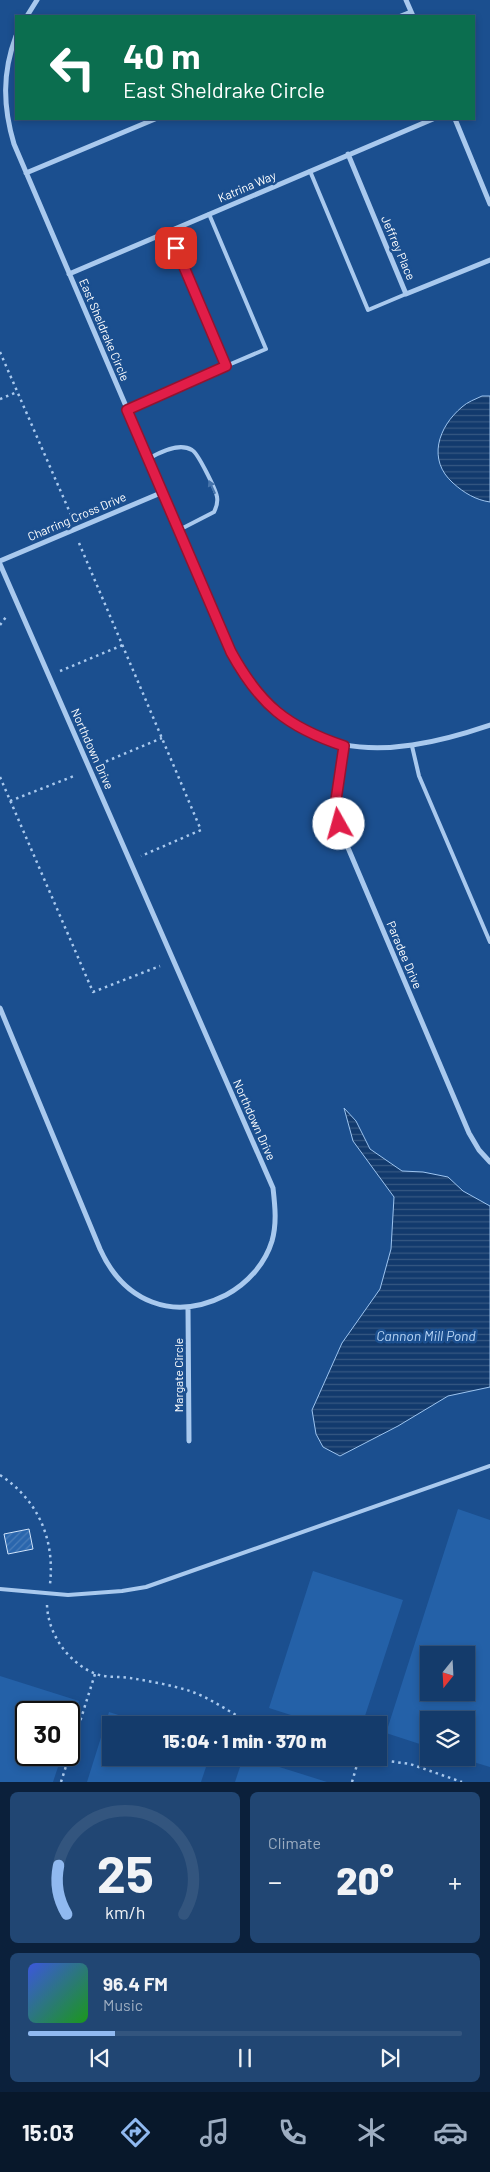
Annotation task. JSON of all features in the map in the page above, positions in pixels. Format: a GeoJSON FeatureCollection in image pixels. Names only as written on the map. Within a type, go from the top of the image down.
{"type":"FeatureCollection","features":[{"type":"Feature","properties":{"kind":"street"},"geometry":{"type":"LineString","coordinates":[[28,15],[37,0]]}},
{"type":"Feature","properties":{"kind":"street"},"geometry":{"type":"LineString","coordinates":[[406,0],[412,14]]}},
{"type":"Feature","properties":{"kind":"street","name":"East Sheldrake Circle"},"geometry":{"type":"LineString","coordinates":[[15,39],[6,68],[4,89],[9,125],[26,173],[231,652],[245,678],[278,714],[320,738],[344,746],[371,749],[412,746],[438,741],[490,724]]}},
{"type":"Feature","properties":{"kind":"street"},"geometry":{"type":"LineString","coordinates":[[26,173],[153,120]]}},
{"type":"Feature","properties":{"kind":"street","name":"Katrina Way"},"geometry":{"type":"LineString","coordinates":[[69,274],[431,120]]}},
{"type":"Feature","properties":{"kind":"street"},"geometry":{"type":"LineString","coordinates":[[455,120],[490,204]]}},
{"type":"Feature","properties":{"kind":"street","name":"Jeffrey Place"},"geometry":{"type":"LineString","coordinates":[[348,154],[406,294],[490,260]]}},
{"type":"Feature","properties":{"kind":"street"},"geometry":{"type":"LineString","coordinates":[[127,410],[226,366],[169,231]]}},
{"type":"Feature","properties":{"kind":"street","name":"Charring Cross Drive"},"geometry":{"type":"LineString","coordinates":[[0,563],[162,492]]}},
{"type":"Feature","properties":{"kind":"street","name":"Northdown Drive"},"geometry":{"type":"LineString","coordinates":[[0,563],[273,1188],[276,1213],[272,1241],[264,1259],[252,1276],[234,1291],[217,1299],[188,1308],[150,1302],[135,1294],[112,1272],[100,1249],[0,1008]]}},
{"type":"Feature","properties":{"kind":"street","name":"Paradee Drive"},"geometry":{"type":"LineString","coordinates":[[344,746],[336,800],[338,819],[343,836],[470,1133],[479,1150],[490,1162]]}},
{"type":"Feature","properties":{"kind":"street","name":"Margate Circle"},"geometry":{"type":"LineString","coordinates":[[188,1308],[189,1441]]}},
{"type":"Feature","properties":{"kind":"lane"},"geometry":{"type":"LineString","coordinates":[[310,170],[368,310],[406,294]]}},
{"type":"Feature","properties":{"kind":"lane"},"geometry":{"type":"LineString","coordinates":[[209,214],[266,349],[226,366]]}},
{"type":"Feature","properties":{"kind":"lane"},"geometry":{"type":"LineString","coordinates":[[148,459],[169,449],[182,447],[192,449],[198,455],[218,498],[214,512],[179,530]]}},
{"type":"Feature","properties":{"kind":"lane"},"geometry":{"type":"LineString","coordinates":[[412,746],[419,776],[490,942]]}},
{"type":"Feature","properties":{"kind":"lane"},"geometry":{"type":"LineString","coordinates":[[0,1589],[68,1595],[122,1592],[146,1587],[490,1466]]}},
{"type":"Feature","properties":{"kind":"path"},"geometry":{"type":"LineString","coordinates":[[0,352],[71,515]]}},
{"type":"Feature","properties":{"kind":"path"},"geometry":{"type":"LineString","coordinates":[[0,399],[17,392]]}},
{"type":"Feature","properties":{"kind":"path"},"geometry":{"type":"LineString","coordinates":[[79,544],[202,830],[141,856]]}},
{"type":"Feature","properties":{"kind":"path"},"geometry":{"type":"LineString","coordinates":[[0,625],[6,617]]}},
{"type":"Feature","properties":{"kind":"path"},"geometry":{"type":"LineString","coordinates":[[60,671],[123,645]]}},
{"type":"Feature","properties":{"kind":"path"},"geometry":{"type":"LineString","coordinates":[[100,764],[162,738]]}},
{"type":"Feature","properties":{"kind":"path"},"geometry":{"type":"LineString","coordinates":[[10,801],[74,776]]}},
{"type":"Feature","properties":{"kind":"path"},"geometry":{"type":"LineString","coordinates":[[0,777],[93,992],[160,966]]}},
{"type":"Feature","properties":{"kind":"path"},"geometry":{"type":"LineString","coordinates":[[0,1474],[21,1492],[42,1520],[50,1551],[50,1584]]}},
{"type":"Feature","properties":{"kind":"path"},"geometry":{"type":"LineString","coordinates":[[47,1605],[50,1627],[61,1646],[80,1665],[96,1674],[110,1678],[128,1678],[188,1691],[200,1695],[238,1716]]}},
{"type":"Feature","properties":{"kind":"path"},"geometry":{"type":"LineString","coordinates":[[61,1782],[96,1674]]}},
{"type":"Feature","properties":{"kind":"path"},"geometry":{"type":"LineString","coordinates":[[387,1761],[410,1764],[462,1782]]}},
{"type":"Feature","properties":{"kind":"path"},"geometry":{"type":"LineString","coordinates":[[352,1782],[357,1766]]}},
{"type":"Feature","properties":{"kind":"shaded area"},"geometry":{"type":"Polygon","coordinates":[[[458,1509],[490,1520],[490,1767],[475,1762],[475,1711],[420,1711],[420,1744],[387,1733],[387,1730],[458,1509]]]}},
{"type":"Feature","properties":{"kind":"shaded area"},"geometry":{"type":"Polygon","coordinates":[[[313,1571],[403,1600],[365,1716],[294,1716],[269,1708],[313,1571]]]}},
{"type":"Feature","properties":{"kind":"shaded area"},"geometry":{"type":"Polygon","coordinates":[[[0,1676],[79,1701],[15,1701],[15,1766],[58,1766],[53,1782],[0,1782],[0,1676]]]}},
{"type":"Feature","properties":{"kind":"shaded area"},"geometry":{"type":"Polygon","coordinates":[[[109,1712],[122,1716],[108,1716],[109,1712]]]}},
{"type":"Feature","properties":{"kind":"shaded area"},"geometry":{"type":"Polygon","coordinates":[[[102,1734],[102,1766],[206,1766],[201,1782],[87,1782],[102,1734]]]}},
{"type":"Feature","properties":{"kind":"shaded area"},"geometry":{"type":"Polygon","coordinates":[[[240,1766],[276,1766],[327,1782],[235,1782],[240,1766]]]}},
{"type":"Feature","properties":{"kind":"water"},"geometry":{"type":"Polygon","coordinates":[[[482,396],[490,396],[490,502],[470,496],[453,483],[445,474],[438,454],[442,434],[447,424],[464,405],[482,396]]]}},
{"type":"Feature","properties":{"kind":"water","name":"Cannon Mill Pond"},"geometry":{"type":"Polygon","coordinates":[[[344,1108],[356,1121],[370,1149],[402,1171],[423,1172],[448,1177],[463,1191],[490,1206],[490,1387],[448,1396],[398,1426],[340,1456],[323,1447],[316,1434],[312,1410],[342,1343],[380,1289],[391,1249],[394,1197],[353,1141],[344,1108]]]}},
{"type":"Feature","properties":{"kind":"building"},"geometry":{"type":"Polygon","coordinates":[[[29,1529],[33,1549],[8,1554],[4,1534],[29,1529]]]}},
{"type":"Feature","properties":{"kind":"route"},"geometry":{"type":"LineString","coordinates":[[176,248],[226,366],[127,410],[231,652],[245,678],[278,714],[320,738],[344,746],[337,783],[336,800],[339,824]]}}]}
